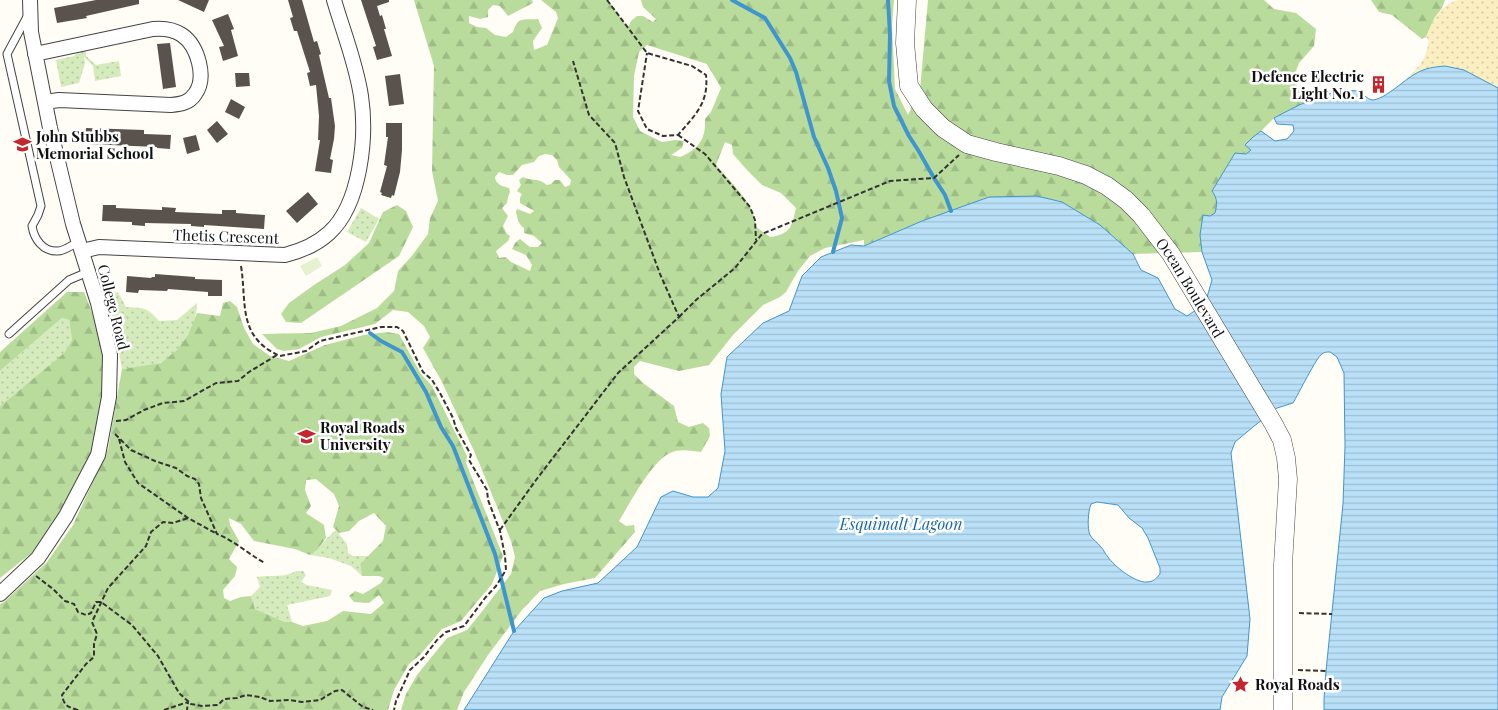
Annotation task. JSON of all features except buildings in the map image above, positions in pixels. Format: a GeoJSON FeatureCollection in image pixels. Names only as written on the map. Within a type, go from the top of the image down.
{"type":"FeatureCollection","features":[{"type":"Feature","properties":{"kind":"street","name":"Thetis Crescent"},"geometry":{"type":"LineString","coordinates":[[81,246],[285,255],[309,248],[330,233],[339,222],[351,197],[360,167],[364,128],[357,76],[334,0]]}},
{"type":"Feature","properties":{"kind":"street","name":"Ocean Boulevard"},"geometry":{"type":"LineString","coordinates":[[907,0],[905,44],[909,86],[924,109],[943,128],[970,145],[1059,166],[1086,176],[1107,186],[1136,210],[1171,254],[1273,423],[1282,440],[1287,472],[1283,710]]}},
{"type":"Feature","properties":{"kind":"street","name":"College Road"},"geometry":{"type":"LineString","coordinates":[[0,594],[38,558],[66,516],[98,455],[109,398],[110,355],[63,182],[30,32],[30,6]]}},
{"type":"Feature","properties":{"kind":"street"},"geometry":{"type":"LineString","coordinates":[[35,54],[164,28],[174,30],[183,35],[190,42],[198,60],[200,85],[196,94],[182,104],[59,100],[45,102]]}},
{"type":"Feature","properties":{"kind":"lane"},"geometry":{"type":"LineString","coordinates":[[30,6],[7,54],[41,206],[32,226],[33,235],[40,244],[49,250],[59,251],[81,246]]}},
{"type":"Feature","properties":{"kind":"lane"},"geometry":{"type":"LineString","coordinates":[[9,334],[68,280],[88,272]]}},
{"type":"Feature","properties":{"kind":"path"},"geometry":{"type":"LineString","coordinates":[[607,0],[647,53],[692,66],[706,75],[707,86],[703,104],[678,135]]}},
{"type":"Feature","properties":{"kind":"path"},"geometry":{"type":"LineString","coordinates":[[647,53],[638,111],[647,129],[663,136],[678,135],[705,154],[750,207],[755,220],[756,240]]}},
{"type":"Feature","properties":{"kind":"path"},"geometry":{"type":"LineString","coordinates":[[573,61],[589,115],[616,143],[624,177],[660,274],[679,317]]}},
{"type":"Feature","properties":{"kind":"path"},"geometry":{"type":"LineString","coordinates":[[500,530],[618,373],[696,300],[735,268],[762,234],[890,181],[934,178],[970,145]]}},
{"type":"Feature","properties":{"kind":"path"},"geometry":{"type":"LineString","coordinates":[[239,254],[246,318],[255,336],[265,348],[280,356],[306,351],[320,341],[381,327],[398,328],[402,331],[423,372],[432,380],[440,393],[471,455],[469,460],[487,490],[488,500],[500,530],[506,570],[496,586],[464,626],[446,632],[410,670],[394,710]]}},
{"type":"Feature","properties":{"kind":"path"},"geometry":{"type":"LineString","coordinates":[[105,422],[126,420],[144,410],[163,403],[184,401],[216,383],[238,381],[249,372],[278,355]]}},
{"type":"Feature","properties":{"kind":"path"},"geometry":{"type":"LineString","coordinates":[[105,422],[131,450],[176,468],[195,479],[199,484],[201,498],[217,534]]}},
{"type":"Feature","properties":{"kind":"path"},"geometry":{"type":"LineString","coordinates":[[119,439],[125,462],[138,484],[188,518],[230,539],[250,555],[265,563]]}},
{"type":"Feature","properties":{"kind":"path"},"geometry":{"type":"LineString","coordinates":[[78,710],[70,708],[63,702],[62,694],[94,657],[94,644],[97,634],[92,622],[108,588],[146,546],[151,532],[163,522],[173,523],[188,518]]}},
{"type":"Feature","properties":{"kind":"path"},"geometry":{"type":"LineString","coordinates":[[27,569],[54,588],[65,600],[74,604],[78,612],[86,615],[91,612],[96,602],[101,602],[132,626],[158,656],[179,693],[191,704],[202,706],[218,704],[224,699],[246,695],[270,701],[288,700],[302,702],[320,700],[335,691],[342,690],[363,707],[373,710]]}},
{"type":"Feature","properties":{"kind":"path"},"geometry":{"type":"LineString","coordinates":[[1284,613],[1332,614]]}},
{"type":"Feature","properties":{"kind":"path"},"geometry":{"type":"LineString","coordinates":[[1283,670],[1326,671]]}},
{"type":"Feature","properties":{"kind":"path"},"geometry":{"type":"LineString","coordinates":[[164,710],[188,702]]}},
{"type":"Feature","properties":{"kind":"path"},"geometry":{"type":"LineString","coordinates":[[187,710],[188,702]]}},
{"type":"Feature","properties":{"kind":"green space"},"geometry":{"type":"Polygon","coordinates":[[[414,0],[532,0],[533,3],[508,16],[500,6],[493,5],[488,10],[488,17],[480,19],[469,16],[469,23],[477,27],[486,28],[495,35],[506,37],[513,32],[519,21],[538,19],[542,28],[533,41],[534,50],[547,45],[558,18],[556,12],[541,0],[608,0],[628,28],[631,21],[637,16],[643,16],[653,22],[656,19],[643,7],[641,0],[894,0],[892,26],[895,89],[908,115],[920,90],[928,0],[1264,0],[1274,9],[1296,13],[1316,29],[1314,46],[1299,63],[1293,79],[1308,102],[1274,118],[1245,145],[1251,150],[1246,154],[1216,196],[1215,214],[1210,216],[1204,215],[1200,235],[1202,252],[1133,254],[1100,225],[951,211],[922,221],[864,246],[864,240],[825,248],[810,256],[798,271],[786,292],[763,305],[733,335],[709,365],[679,371],[640,361],[634,367],[634,374],[674,406],[678,422],[689,427],[703,423],[709,428],[710,436],[701,452],[674,451],[663,457],[656,464],[619,521],[626,526],[634,525],[635,532],[595,578],[540,591],[522,610],[488,655],[464,692],[457,710],[401,710],[406,694],[417,675],[447,638],[467,630],[511,574],[515,557],[511,541],[475,453],[441,380],[423,348],[430,337],[424,326],[408,312],[393,310],[375,324],[321,337],[299,349],[284,351],[277,349],[262,334],[311,333],[341,326],[377,308],[394,291],[398,271],[428,234],[430,218],[438,201],[432,171],[434,66],[414,0]],[[647,45],[639,52],[634,76],[633,117],[640,131],[662,142],[684,141],[682,148],[671,155],[680,157],[692,151],[700,143],[704,133],[705,119],[711,112],[721,88],[707,64],[647,45]],[[725,142],[716,165],[747,202],[755,218],[756,227],[770,237],[782,234],[789,228],[792,224],[796,208],[781,193],[762,185],[733,154],[732,145],[725,142]],[[545,154],[539,156],[534,162],[522,165],[513,175],[499,172],[495,177],[498,183],[509,188],[510,192],[507,203],[502,208],[508,216],[503,226],[510,236],[508,241],[496,251],[499,258],[506,257],[511,262],[530,271],[532,265],[526,255],[512,249],[520,239],[530,247],[538,247],[542,243],[534,236],[524,233],[524,228],[518,221],[517,209],[530,214],[534,211],[520,203],[522,194],[517,191],[521,185],[519,180],[523,177],[541,181],[547,185],[555,180],[560,180],[565,187],[570,185],[571,180],[559,167],[557,160],[552,155],[545,154]]]}},
{"type":"Feature","properties":{"kind":"green space"},"geometry":{"type":"Polygon","coordinates":[[[1371,0],[1445,0],[1426,37],[1422,39],[1392,15],[1379,12],[1371,0]]]}},
{"type":"Feature","properties":{"kind":"green space"},"geometry":{"type":"Polygon","coordinates":[[[86,50],[86,56],[96,65],[119,61],[121,76],[95,81],[93,66],[84,57],[85,63],[79,83],[61,87],[56,60],[74,56],[78,51],[86,50]]]}},
{"type":"Feature","properties":{"kind":"green space"},"geometry":{"type":"Polygon","coordinates":[[[397,205],[406,211],[413,227],[399,256],[301,323],[286,322],[281,314],[289,303],[345,265],[369,243],[383,212],[397,205]]]}},
{"type":"Feature","properties":{"kind":"green space"},"geometry":{"type":"Polygon","coordinates":[[[361,208],[379,219],[366,242],[347,232],[361,208]]]}},
{"type":"Feature","properties":{"kind":"green space"},"geometry":{"type":"Polygon","coordinates":[[[317,257],[322,266],[306,276],[300,266],[317,257]]]}},
{"type":"Feature","properties":{"kind":"green space"},"geometry":{"type":"Polygon","coordinates":[[[67,292],[84,292],[99,330],[104,364],[102,404],[92,451],[63,507],[33,552],[0,578],[0,406],[64,353],[72,340],[69,320],[62,318],[0,371],[0,352],[67,292]]]}},
{"type":"Feature","properties":{"kind":"green space"},"geometry":{"type":"Polygon","coordinates":[[[118,292],[126,307],[145,309],[159,321],[177,320],[197,303],[191,329],[176,352],[162,362],[122,369],[117,341],[101,293],[118,292]]]}},
{"type":"Feature","properties":{"kind":"green space","name":"Royal Roads University"},"geometry":{"type":"Polygon","coordinates":[[[230,301],[237,307],[244,328],[253,344],[270,356],[289,361],[325,345],[364,335],[387,332],[399,334],[421,374],[432,386],[467,456],[466,463],[503,556],[492,584],[461,621],[442,629],[420,655],[409,664],[394,690],[388,710],[0,710],[0,604],[47,562],[73,525],[108,449],[122,369],[161,363],[177,350],[188,335],[197,313],[220,316],[223,303],[230,301]],[[316,479],[306,480],[305,490],[311,506],[306,513],[324,525],[326,538],[317,550],[310,555],[295,549],[254,541],[241,524],[229,518],[230,525],[239,541],[229,559],[237,567],[235,576],[223,590],[224,598],[230,601],[251,596],[255,609],[285,622],[292,622],[303,626],[327,621],[343,611],[371,614],[384,603],[379,595],[369,603],[354,602],[349,596],[355,591],[363,594],[381,583],[384,578],[379,576],[362,576],[360,564],[383,541],[386,526],[374,513],[359,521],[349,531],[339,533],[333,527],[339,506],[334,494],[316,479]]]}},
{"type":"Feature","properties":{"kind":"green space"},"geometry":{"type":"Polygon","coordinates":[[[62,318],[69,320],[72,340],[64,353],[0,406],[0,371],[62,318]]]}},
{"type":"Feature","properties":{"kind":"green space"},"geometry":{"type":"Polygon","coordinates":[[[336,530],[347,544],[348,553],[353,556],[368,556],[360,564],[362,576],[351,566],[329,558],[310,555],[336,530]]]}},
{"type":"Feature","properties":{"kind":"green space"},"geometry":{"type":"Polygon","coordinates":[[[296,571],[303,571],[306,575],[301,582],[332,590],[330,596],[287,605],[292,622],[285,622],[255,609],[251,596],[260,587],[257,577],[281,576],[296,571]]]}},
{"type":"Feature","properties":{"kind":"sand"},"geometry":{"type":"Polygon","coordinates":[[[1458,0],[1498,0],[1498,112],[1209,323],[1140,322],[1158,278],[1175,310],[1187,316],[1205,304],[1212,280],[1202,252],[1200,235],[1203,215],[1210,216],[1215,214],[1216,202],[1212,191],[1235,153],[1246,154],[1251,150],[1245,145],[1261,131],[1275,141],[1287,139],[1294,130],[1293,125],[1277,124],[1274,118],[1299,105],[1335,92],[1346,91],[1359,91],[1367,98],[1372,100],[1378,99],[1399,86],[1423,61],[1429,41],[1426,37],[1438,14],[1446,6],[1458,0]]]}},
{"type":"Feature","properties":{"kind":"water","name":"Esquimalt Lagoon"},"geometry":{"type":"Polygon","coordinates":[[[1445,66],[1464,70],[1498,88],[1498,710],[1324,710],[1326,671],[1343,504],[1345,446],[1344,373],[1337,357],[1330,352],[1320,356],[1293,403],[1277,408],[1253,427],[1235,442],[1231,453],[1250,619],[1247,656],[1222,697],[1220,710],[464,710],[514,631],[544,598],[562,591],[598,583],[637,547],[661,497],[673,491],[693,497],[708,497],[718,488],[725,451],[721,394],[727,357],[763,323],[789,311],[802,276],[821,257],[851,245],[864,246],[922,221],[989,197],[1037,196],[1062,202],[1100,225],[1133,254],[1141,270],[1158,278],[1175,309],[1187,316],[1205,304],[1212,280],[1202,252],[1200,235],[1203,215],[1210,216],[1215,213],[1216,202],[1212,191],[1235,153],[1246,154],[1251,150],[1245,145],[1261,131],[1275,141],[1287,139],[1294,131],[1293,125],[1277,124],[1274,118],[1308,101],[1335,92],[1348,91],[1359,91],[1367,98],[1377,99],[1419,72],[1445,66]],[[1097,502],[1091,504],[1088,520],[1090,535],[1111,561],[1125,573],[1142,582],[1153,581],[1160,574],[1160,568],[1148,538],[1142,528],[1129,518],[1118,505],[1097,502]]]}},
{"type":"Feature","properties":{"kind":"waterway"},"geometry":{"type":"LineString","coordinates":[[732,0],[765,18],[790,58],[796,72],[814,137],[836,191],[842,218],[833,252]]}},
{"type":"Feature","properties":{"kind":"waterway"},"geometry":{"type":"LineString","coordinates":[[888,0],[890,35],[889,81],[894,106],[909,136],[945,195],[951,211]]}},
{"type":"Feature","properties":{"kind":"waterway"},"geometry":{"type":"LineString","coordinates":[[370,333],[402,352],[426,392],[441,427],[453,446],[495,554],[514,631]]}},
{"type":"Feature","properties":{"kind":"place","name":"Defence Electric Light No. 1"},"geometry":{"type":"Point","coordinates":[1378,85]}},
{"type":"Feature","properties":{"kind":"place","name":"John Stubbs Memorial School"},"geometry":{"type":"Point","coordinates":[22,145]}},
{"type":"Feature","properties":{"kind":"place","name":"Royal Roads University"},"geometry":{"type":"Point","coordinates":[306,436]}},
{"type":"Feature","properties":{"kind":"place","name":"Royal Roads"},"geometry":{"type":"Point","coordinates":[1241,684]}}]}
